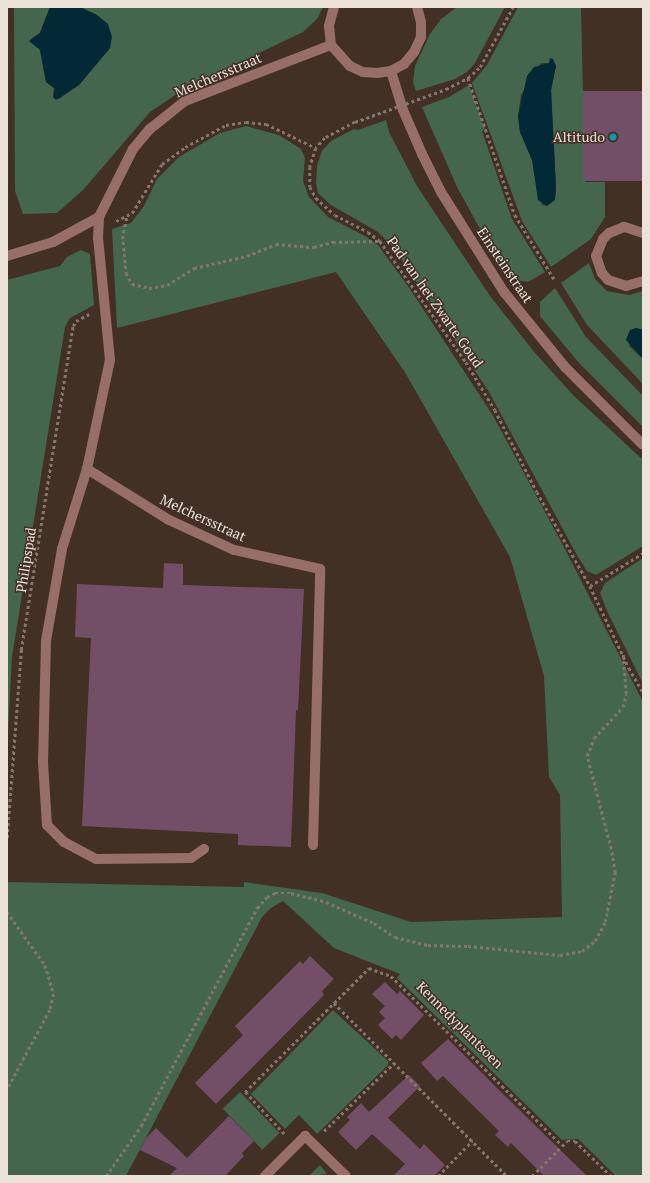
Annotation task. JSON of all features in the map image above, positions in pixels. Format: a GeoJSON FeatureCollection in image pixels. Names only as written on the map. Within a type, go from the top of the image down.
{"type":"FeatureCollection","features":[{"type":"Feature","properties":{"kind":"street"},"geometry":{"type":"LineString","coordinates":[[334,7],[329,26],[331,45],[340,56],[357,69],[377,73],[391,71],[404,64],[418,45],[421,22],[417,7]]}},
{"type":"Feature","properties":{"kind":"street","name":"Melchersstraat"},"geometry":{"type":"LineString","coordinates":[[313,844],[320,569],[234,550],[169,520],[87,469],[110,360],[98,238],[99,217],[133,148],[178,105],[331,45]]}},
{"type":"Feature","properties":{"kind":"street","name":"Einsteinstraat"},"geometry":{"type":"LineString","coordinates":[[391,71],[403,110],[432,173],[504,292],[565,368],[643,445]]}},
{"type":"Feature","properties":{"kind":"street"},"geometry":{"type":"LineString","coordinates":[[7,256],[53,242],[74,232],[99,217]]}},
{"type":"Feature","properties":{"kind":"street"},"geometry":{"type":"LineString","coordinates":[[643,233],[631,228],[613,231],[603,239],[596,256],[602,273],[608,280],[626,286],[643,281]]}},
{"type":"Feature","properties":{"kind":"street"},"geometry":{"type":"LineString","coordinates":[[87,469],[62,549],[46,641],[43,762],[48,825],[64,842],[96,859],[191,858],[204,849]]}},
{"type":"Feature","properties":{"kind":"street"},"geometry":{"type":"LineString","coordinates":[[265,1176],[305,1136],[346,1176]]}},
{"type":"Feature","properties":{"kind":"path"},"geometry":{"type":"LineString","coordinates":[[380,241],[333,242],[314,247],[276,244],[247,256],[194,268],[167,285],[149,288],[132,284],[126,273],[123,252],[127,218],[132,213],[162,164],[186,146],[219,127],[234,122],[266,124],[316,148],[325,138],[355,122],[446,89],[468,78],[480,68],[513,7]]}},
{"type":"Feature","properties":{"kind":"path"},"geometry":{"type":"LineString","coordinates":[[468,78],[515,215],[554,279]]}},
{"type":"Feature","properties":{"kind":"path","name":"Pad van het Zwarte Goud"},"geometry":{"type":"LineString","coordinates":[[316,148],[309,174],[310,187],[316,198],[334,215],[368,232],[380,241],[482,387],[590,586],[643,692]]}},
{"type":"Feature","properties":{"kind":"path","name":"Philipspad"},"geometry":{"type":"LineString","coordinates":[[7,838],[21,650],[73,326],[76,321],[83,316],[106,308]]}},
{"type":"Feature","properties":{"kind":"path"},"geometry":{"type":"LineString","coordinates":[[590,586],[643,553]]}},
{"type":"Feature","properties":{"kind":"path"},"geometry":{"type":"LineString","coordinates":[[106,1176],[137,1132],[257,908],[270,895],[291,893],[326,902],[374,923],[394,937],[428,945],[468,946],[560,955],[582,952],[595,941],[605,922],[615,873],[611,848],[587,756],[594,738],[623,706],[626,694],[623,654]]}},
{"type":"Feature","properties":{"kind":"path"},"geometry":{"type":"LineString","coordinates":[[7,912],[45,965],[54,994],[50,1010],[7,1090]]}},
{"type":"Feature","properties":{"kind":"path","name":"Kennedyplantsoen"},"geometry":{"type":"LineString","coordinates":[[295,1146],[246,1092],[369,968],[391,976],[562,1145]]}},
{"type":"Feature","properties":{"kind":"path"},"geometry":{"type":"LineString","coordinates":[[334,1004],[507,1176]]}},
{"type":"Feature","properties":{"kind":"path"},"geometry":{"type":"LineString","coordinates":[[312,1143],[394,1063]]}},
{"type":"Feature","properties":{"kind":"path"},"geometry":{"type":"LineString","coordinates":[[438,1176],[472,1141]]}},
{"type":"Feature","properties":{"kind":"path"},"geometry":{"type":"LineString","coordinates":[[532,1176],[567,1141],[575,1141],[611,1176]]}},
{"type":"Feature","properties":{"kind":"green space"},"geometry":{"type":"Polygon","coordinates":[[[14,7],[50,7],[40,33],[32,38],[40,50],[46,82],[54,87],[53,94],[59,99],[79,85],[110,48],[97,15],[80,7],[323,7],[317,19],[303,32],[184,89],[150,112],[83,190],[57,213],[23,214],[15,191],[14,7]]]}},
{"type":"Feature","properties":{"kind":"green space"},"geometry":{"type":"Polygon","coordinates":[[[457,7],[505,7],[475,63],[467,72],[455,79],[416,91],[413,82],[415,66],[430,34],[441,19],[457,7]]]}},
{"type":"Feature","properties":{"kind":"green space"},"geometry":{"type":"Polygon","coordinates":[[[518,7],[581,7],[585,182],[605,182],[605,217],[591,239],[551,267],[522,221],[472,83],[487,65],[518,7]],[[541,63],[521,95],[518,116],[520,132],[532,160],[542,205],[547,206],[555,198],[556,188],[551,90],[556,66],[549,63],[541,63]]]}},
{"type":"Feature","properties":{"kind":"green space"},"geometry":{"type":"Polygon","coordinates":[[[469,85],[485,129],[482,131],[512,219],[545,272],[528,282],[511,279],[480,229],[457,187],[422,107],[449,97],[469,85]]]}},
{"type":"Feature","properties":{"kind":"green space"},"geometry":{"type":"Polygon","coordinates":[[[386,120],[389,132],[417,186],[490,296],[535,353],[574,396],[643,460],[643,546],[596,575],[587,571],[578,557],[489,392],[393,247],[378,232],[331,205],[318,193],[316,183],[317,166],[322,151],[331,141],[354,129],[358,130],[386,120]]]}},
{"type":"Feature","properties":{"kind":"green space"},"geometry":{"type":"Polygon","coordinates":[[[246,126],[279,135],[301,149],[305,158],[303,181],[309,197],[328,217],[365,236],[378,245],[410,289],[492,414],[566,551],[643,702],[643,1176],[616,1176],[578,1139],[562,1140],[397,978],[400,974],[334,948],[283,901],[271,908],[262,917],[126,1176],[7,1176],[7,882],[244,887],[244,882],[322,893],[411,922],[562,917],[560,795],[549,777],[544,676],[510,557],[406,374],[336,272],[117,328],[112,229],[131,223],[144,206],[157,179],[179,157],[220,133],[246,126]]]}},
{"type":"Feature","properties":{"kind":"green space"},"geometry":{"type":"Polygon","coordinates":[[[81,250],[90,254],[94,305],[70,318],[65,327],[12,657],[7,753],[7,280],[60,266],[67,257],[81,250]]]}},
{"type":"Feature","properties":{"kind":"green space"},"geometry":{"type":"Polygon","coordinates":[[[589,263],[595,279],[607,291],[629,295],[643,291],[643,330],[636,328],[629,346],[643,359],[643,384],[587,325],[561,283],[589,263]]]}},
{"type":"Feature","properties":{"kind":"green space"},"geometry":{"type":"Polygon","coordinates":[[[555,288],[586,337],[643,396],[643,427],[579,363],[540,316],[540,302],[555,288]]]}},
{"type":"Feature","properties":{"kind":"green space"},"geometry":{"type":"Polygon","coordinates":[[[643,558],[643,684],[607,611],[600,593],[605,583],[643,558]]]}},
{"type":"Feature","properties":{"kind":"green space"},"geometry":{"type":"Polygon","coordinates":[[[333,1010],[388,1061],[388,1065],[317,1134],[299,1115],[285,1129],[251,1094],[333,1010]]]}},
{"type":"Feature","properties":{"kind":"green space"},"geometry":{"type":"Polygon","coordinates":[[[240,1092],[280,1133],[262,1150],[223,1109],[240,1092]]]}},
{"type":"Feature","properties":{"kind":"green space"},"geometry":{"type":"Polygon","coordinates":[[[320,1165],[327,1174],[309,1176],[320,1165]]]}},
{"type":"Feature","properties":{"kind":"water"},"geometry":{"type":"Polygon","coordinates":[[[50,7],[80,7],[97,15],[108,24],[112,37],[110,48],[79,85],[56,100],[53,97],[55,89],[46,82],[40,50],[29,41],[40,33],[50,7]]]}},
{"type":"Feature","properties":{"kind":"water"},"geometry":{"type":"Polygon","coordinates":[[[550,58],[553,59],[556,66],[551,90],[556,188],[555,200],[547,206],[538,200],[532,160],[520,132],[518,116],[527,76],[534,67],[549,63],[550,58]]]}},
{"type":"Feature","properties":{"kind":"water"},"geometry":{"type":"Polygon","coordinates":[[[636,328],[643,330],[643,359],[626,340],[630,330],[636,328]]]}},
{"type":"Feature","properties":{"kind":"building","name":"Altitudo"},"geometry":{"type":"Polygon","coordinates":[[[583,91],[643,91],[643,181],[583,181],[583,91]]]}},
{"type":"Feature","properties":{"kind":"building"},"geometry":{"type":"Polygon","coordinates":[[[164,563],[183,564],[183,585],[304,589],[298,710],[296,710],[291,847],[238,845],[238,834],[82,826],[91,638],[75,637],[77,584],[163,588],[164,563]]]}},
{"type":"Feature","properties":{"kind":"building"},"geometry":{"type":"Polygon","coordinates":[[[310,956],[334,979],[322,991],[324,995],[216,1104],[195,1083],[243,1035],[235,1026],[300,961],[303,964],[310,956]]]}},
{"type":"Feature","properties":{"kind":"building"},"geometry":{"type":"Polygon","coordinates":[[[385,982],[397,994],[400,991],[424,1015],[401,1040],[396,1035],[392,1039],[378,1025],[385,1018],[379,1012],[385,1006],[372,994],[385,982]]]}},
{"type":"Feature","properties":{"kind":"building"},"geometry":{"type":"Polygon","coordinates":[[[448,1039],[587,1176],[544,1176],[511,1143],[508,1147],[495,1135],[499,1131],[443,1076],[437,1081],[421,1063],[448,1039]]]}},
{"type":"Feature","properties":{"kind":"building"},"geometry":{"type":"Polygon","coordinates":[[[409,1075],[420,1086],[388,1118],[420,1149],[424,1144],[445,1165],[434,1176],[393,1176],[405,1164],[372,1134],[356,1150],[338,1132],[350,1120],[347,1117],[361,1103],[369,1112],[409,1075]]]}},
{"type":"Feature","properties":{"kind":"building"},"geometry":{"type":"Polygon","coordinates":[[[229,1116],[254,1141],[242,1153],[244,1156],[225,1176],[169,1176],[177,1168],[140,1150],[146,1138],[156,1128],[187,1158],[229,1116]]]}},
{"type":"Feature","properties":{"kind":"place","name":"Altitudo"},"geometry":{"type":"Point","coordinates":[613,137]}}]}
